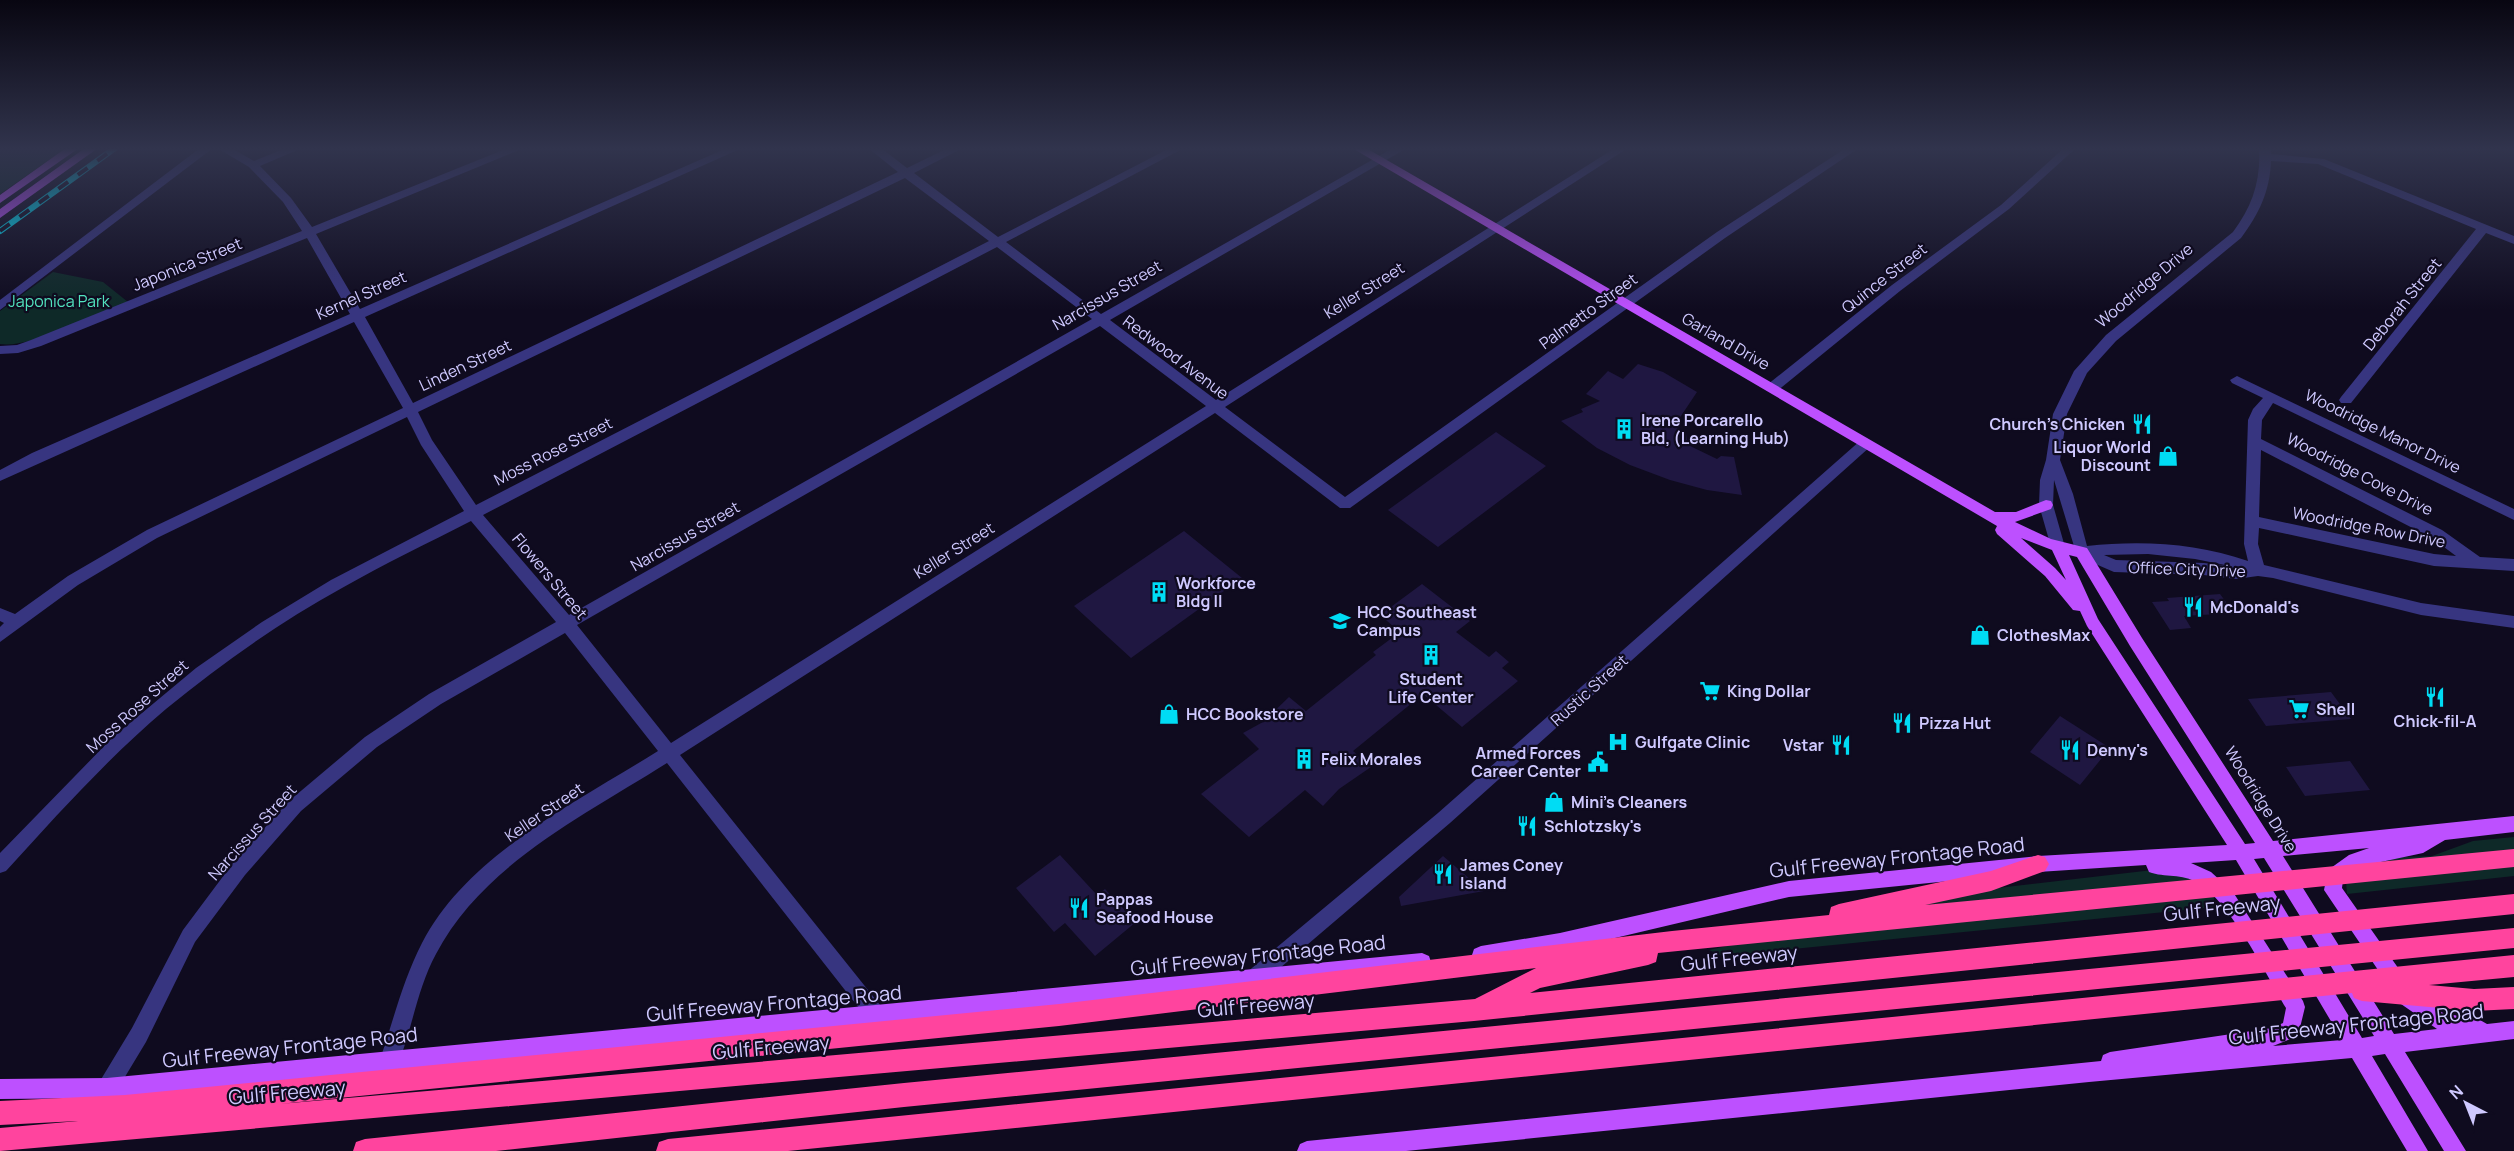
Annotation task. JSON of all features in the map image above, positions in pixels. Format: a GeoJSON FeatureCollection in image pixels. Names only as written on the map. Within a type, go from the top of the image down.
{"type":"FeatureCollection","features":[{"type":"Feature","properties":{"kind":"highway"},"geometry":{"type":"LineString","coordinates":[[0,1113],[125,1107],[1059,1016],[1683,940],[2514,858]]}},
{"type":"Feature","properties":{"kind":"highway"},"geometry":{"type":"LineString","coordinates":[[1474,1010],[1537,978],[1991,881],[2038,864]]}},
{"type":"Feature","properties":{"kind":"highway","name":"Gulf Freeway"},"geometry":{"type":"LineString","coordinates":[[0,1140],[1474,1010],[2170,937],[2514,904]]}},
{"type":"Feature","properties":{"kind":"highway"},"geometry":{"type":"LineString","coordinates":[[365,1151],[519,1137],[904,1095],[2514,938]]}},
{"type":"Feature","properties":{"kind":"highway"},"geometry":{"type":"LineString","coordinates":[[668,1151],[2514,966]]}},
{"type":"Feature","properties":{"kind":"highway"},"geometry":{"type":"LineString","coordinates":[[2325,986],[2474,1000],[2514,998]]}},
{"type":"Feature","properties":{"kind":"main road"},"geometry":{"type":"LineString","coordinates":[[0,214],[17,202]]}},
{"type":"Feature","properties":{"kind":"main road","name":"Garland Drive"},"geometry":{"type":"LineString","coordinates":[[1449,202],[1991,516],[2031,538],[2058,548],[2082,552]]}},
{"type":"Feature","properties":{"kind":"main road"},"geometry":{"type":"LineString","coordinates":[[1991,516],[2018,517],[2046,505]]}},
{"type":"Feature","properties":{"kind":"main road"},"geometry":{"type":"LineString","coordinates":[[1977,508],[2050,572],[2092,622]]}},
{"type":"Feature","properties":{"kind":"main road","name":"Woodridge Drive"},"geometry":{"type":"LineString","coordinates":[[2058,548],[2092,622],[2241,852],[2418,1151]]}},
{"type":"Feature","properties":{"kind":"main road","name":"Woodridge Drive"},"geometry":{"type":"LineString","coordinates":[[2082,552],[2136,642],[2268,848],[2388,1045],[2456,1151]]}},
{"type":"Feature","properties":{"kind":"main road","name":"Gulf Freeway Frontage Road"},"geometry":{"type":"LineString","coordinates":[[0,1089],[107,1088],[1453,959],[1560,942],[1790,889],[2038,864],[2241,852],[2514,824]]}},
{"type":"Feature","properties":{"kind":"main road"},"geometry":{"type":"LineString","coordinates":[[2442,833],[2424,845],[2370,854],[2343,866],[2334,876],[2333,890],[2408,998],[2439,1021],[2459,1026],[2508,1031]]}},
{"type":"Feature","properties":{"kind":"main road"},"geometry":{"type":"LineString","coordinates":[[2098,1071],[2111,1061],[2273,1036],[2291,1029],[2296,1007],[2228,896],[2218,886],[2187,870],[2168,866],[2133,867],[2117,860]]}},
{"type":"Feature","properties":{"kind":"main road","name":"Gulf Freeway Frontage Road"},"geometry":{"type":"LineString","coordinates":[[1307,1151],[2098,1071],[2388,1045],[2508,1031]]}},
{"type":"Feature","properties":{"kind":"street"},"geometry":{"type":"LineString","coordinates":[[0,306],[137,202]]}},
{"type":"Feature","properties":{"kind":"street","name":"Flowers Street"},"geometry":{"type":"LineString","coordinates":[[288,202],[309,232],[357,315],[426,442],[473,513],[567,624],[877,1016]]}},
{"type":"Feature","properties":{"kind":"street","name":"Japonica Street"},"geometry":{"type":"LineString","coordinates":[[0,350],[18,349],[36,343],[385,202]]}},
{"type":"Feature","properties":{"kind":"street","name":"Kernel Street"},"geometry":{"type":"LineString","coordinates":[[0,476],[37,457],[615,202]]}},
{"type":"Feature","properties":{"kind":"street","name":"Linden Street"},"geometry":{"type":"LineString","coordinates":[[0,636],[62,587],[152,534],[846,202]]}},
{"type":"Feature","properties":{"kind":"street","name":"Redwood Avenue"},"geometry":{"type":"LineString","coordinates":[[941,202],[1345,504]]}},
{"type":"Feature","properties":{"kind":"street","name":"Moss Rose Street"},"geometry":{"type":"LineString","coordinates":[[0,865],[103,759],[157,708],[249,638],[336,584],[1076,202]]}},
{"type":"Feature","properties":{"kind":"street","name":"Narcissus Street"},"geometry":{"type":"LineString","coordinates":[[107,1088],[139,1035],[189,936],[239,869],[295,806],[371,742],[435,699],[1308,202]]}},
{"type":"Feature","properties":{"kind":"street","name":"Keller Street"},"geometry":{"type":"LineString","coordinates":[[390,1060],[420,967],[437,934],[457,906],[491,871],[529,842],[1537,202]]}},
{"type":"Feature","properties":{"kind":"street","name":"Palmetto Street"},"geometry":{"type":"LineString","coordinates":[[1345,504],[1721,235],[1772,202]]}},
{"type":"Feature","properties":{"kind":"street","name":"Quince Street"},"geometry":{"type":"LineString","coordinates":[[1772,388],[1896,288],[2011,202]]}},
{"type":"Feature","properties":{"kind":"street","name":"Woodridge Drive"},"geometry":{"type":"LineString","coordinates":[[2058,548],[2046,505],[2047,480],[2053,460],[2060,414],[2081,371],[2111,338],[2237,235],[2252,217],[2259,202]]}},
{"type":"Feature","properties":{"kind":"street"},"geometry":{"type":"LineString","coordinates":[[2419,202],[2514,240]]}},
{"type":"Feature","properties":{"kind":"street","name":"Deborah Street"},"geometry":{"type":"LineString","coordinates":[[2346,400],[2483,228]]}},
{"type":"Feature","properties":{"kind":"street","name":"Woodridge Manor Drive"},"geometry":{"type":"LineString","coordinates":[[2237,380],[2514,515]]}},
{"type":"Feature","properties":{"kind":"street"},"geometry":{"type":"LineString","coordinates":[[2258,570],[2251,544],[2254,420],[2271,397]]}},
{"type":"Feature","properties":{"kind":"street","name":"Woodridge Cove Drive"},"geometry":{"type":"LineString","coordinates":[[2254,441],[2436,534],[2478,563]]}},
{"type":"Feature","properties":{"kind":"street","name":"Rustic Street"},"geometry":{"type":"LineString","coordinates":[[1253,979],[1476,790],[1866,443]]}},
{"type":"Feature","properties":{"kind":"street","name":"Woodridge Drive"},"geometry":{"type":"LineString","coordinates":[[2053,460],[2063,480],[2082,552]]}},
{"type":"Feature","properties":{"kind":"street","name":"Woodridge Row Drive"},"geometry":{"type":"LineString","coordinates":[[2253,521],[2434,560],[2514,565]]}},
{"type":"Feature","properties":{"kind":"street","name":"Office City Drive"},"geometry":{"type":"LineString","coordinates":[[2082,552],[2114,566],[2204,569],[2236,573],[2258,570],[2421,609],[2514,622]]}},
{"type":"Feature","properties":{"kind":"street"},"geometry":{"type":"LineString","coordinates":[[0,614],[16,622]]}},
{"type":"Feature","properties":{"kind":"green space","name":"Japonica Park"},"geometry":{"type":"Polygon","coordinates":[[[53,272],[103,282],[128,302],[46,336],[13,344],[0,344],[0,311],[53,272]]]}},
{"type":"Feature","properties":{"kind":"green space"},"geometry":{"type":"Polygon","coordinates":[[[2514,837],[2514,876],[2347,894],[2346,881],[2377,858],[2432,856],[2473,841],[2514,837]]]}},
{"type":"Feature","properties":{"kind":"green space"},"geometry":{"type":"Polygon","coordinates":[[[2153,870],[2183,873],[2213,891],[2215,907],[1722,956],[1709,950],[1972,891],[2153,870]]]}},
{"type":"Feature","properties":{"kind":"building","name":"Irene Porcarello Bld, (Learning Hub)"},"geometry":{"type":"Polygon","coordinates":[[[1638,364],[1663,372],[1697,392],[1675,425],[1686,434],[1688,445],[1717,459],[1721,456],[1734,457],[1742,495],[1707,490],[1670,480],[1630,465],[1597,448],[1561,421],[1583,412],[1581,409],[1600,401],[1586,394],[1608,371],[1623,379],[1638,364]]]}},
{"type":"Feature","properties":{"kind":"building"},"geometry":{"type":"Polygon","coordinates":[[[1496,432],[1546,466],[1438,547],[1388,510],[1496,432]]]}},
{"type":"Feature","properties":{"kind":"building","name":"Workforce Bldg II"},"geometry":{"type":"Polygon","coordinates":[[[1184,531],[1242,578],[1131,658],[1074,606],[1184,531]]]}},
{"type":"Feature","properties":{"kind":"building"},"geometry":{"type":"Polygon","coordinates":[[[1422,584],[1470,621],[1456,632],[1489,657],[1496,651],[1509,662],[1502,668],[1518,681],[1462,727],[1423,694],[1353,751],[1371,767],[1339,789],[1323,806],[1305,790],[1249,837],[1201,794],[1259,749],[1243,733],[1263,722],[1289,697],[1306,711],[1376,655],[1373,652],[1400,632],[1380,615],[1422,584]]]}},
{"type":"Feature","properties":{"kind":"building","name":"McDonald's"},"geometry":{"type":"Polygon","coordinates":[[[2220,594],[2234,613],[2184,616],[2191,628],[2170,630],[2152,602],[2169,601],[2167,598],[2220,594]]]}},
{"type":"Feature","properties":{"kind":"building","name":"Shell"},"geometry":{"type":"Polygon","coordinates":[[[2331,692],[2351,719],[2266,726],[2248,699],[2331,692]]]}},
{"type":"Feature","properties":{"kind":"building","name":"Denny's"},"geometry":{"type":"Polygon","coordinates":[[[2060,716],[2110,748],[2080,785],[2030,752],[2060,716]]]}},
{"type":"Feature","properties":{"kind":"building","name":"Shell"},"geometry":{"type":"Polygon","coordinates":[[[2350,761],[2370,790],[2305,796],[2286,767],[2350,761]]]}},
{"type":"Feature","properties":{"kind":"building","name":"Pappas Seafood House"},"geometry":{"type":"Polygon","coordinates":[[[1060,855],[1097,895],[1105,889],[1136,922],[1095,956],[1065,923],[1054,932],[1016,888],[1060,855]]]}},
{"type":"Feature","properties":{"kind":"building","name":"James Coney Island"},"geometry":{"type":"Polygon","coordinates":[[[1443,856],[1484,891],[1401,906],[1399,897],[1443,856]]]}},
{"type":"Feature","properties":{"kind":"railway"},"geometry":{"type":"LineString","coordinates":[[0,231],[41,202]]}},
{"type":"Feature","properties":{"kind":"place","name":"Church's Chicken"},"geometry":{"type":"Point","coordinates":[2142,424]}},
{"type":"Feature","properties":{"kind":"place","name":"Irene Porcarello Bld, (Learning Hub)"},"geometry":{"type":"Point","coordinates":[1624,429]}},
{"type":"Feature","properties":{"kind":"place","name":"Liquor World Discount"},"geometry":{"type":"Point","coordinates":[2168,456]}},
{"type":"Feature","properties":{"kind":"place","name":"Workforce Bldg II"},"geometry":{"type":"Point","coordinates":[1159,592]}},
{"type":"Feature","properties":{"kind":"place","name":"McDonald's"},"geometry":{"type":"Point","coordinates":[2193,607]}},
{"type":"Feature","properties":{"kind":"place","name":"HCC Southeast Campus"},"geometry":{"type":"Point","coordinates":[1340,621]}},
{"type":"Feature","properties":{"kind":"place","name":"ClothesMax"},"geometry":{"type":"Point","coordinates":[1980,635]}},
{"type":"Feature","properties":{"kind":"place","name":"Student Life Center"},"geometry":{"type":"Point","coordinates":[1431,655]}},
{"type":"Feature","properties":{"kind":"place","name":"King Dollar"},"geometry":{"type":"Point","coordinates":[1710,691]}},
{"type":"Feature","properties":{"kind":"place","name":"Chick-fil-A"},"geometry":{"type":"Point","coordinates":[2435,697]}},
{"type":"Feature","properties":{"kind":"place","name":"Shell"},"geometry":{"type":"Point","coordinates":[2299,709]}},
{"type":"Feature","properties":{"kind":"place","name":"HCC Bookstore"},"geometry":{"type":"Point","coordinates":[1169,714]}},
{"type":"Feature","properties":{"kind":"place","name":"Pizza Hut"},"geometry":{"type":"Point","coordinates":[1902,723]}},
{"type":"Feature","properties":{"kind":"place","name":"Gulfgate Clinic"},"geometry":{"type":"Point","coordinates":[1618,742]}},
{"type":"Feature","properties":{"kind":"place","name":"Vstar"},"geometry":{"type":"Point","coordinates":[1841,745]}},
{"type":"Feature","properties":{"kind":"place","name":"Denny's"},"geometry":{"type":"Point","coordinates":[2070,750]}},
{"type":"Feature","properties":{"kind":"place","name":"Felix Morales"},"geometry":{"type":"Point","coordinates":[1304,759]}},
{"type":"Feature","properties":{"kind":"place","name":"Armed Forces Career Center"},"geometry":{"type":"Point","coordinates":[1598,762]}},
{"type":"Feature","properties":{"kind":"place","name":"Mini's Cleaners"},"geometry":{"type":"Point","coordinates":[1554,802]}},
{"type":"Feature","properties":{"kind":"place","name":"Schlotzsky's"},"geometry":{"type":"Point","coordinates":[1527,826]}},
{"type":"Feature","properties":{"kind":"place","name":"James Coney Island"},"geometry":{"type":"Point","coordinates":[1443,874]}},
{"type":"Feature","properties":{"kind":"place","name":"Pappas Seafood House"},"geometry":{"type":"Point","coordinates":[1079,908]}}]}
